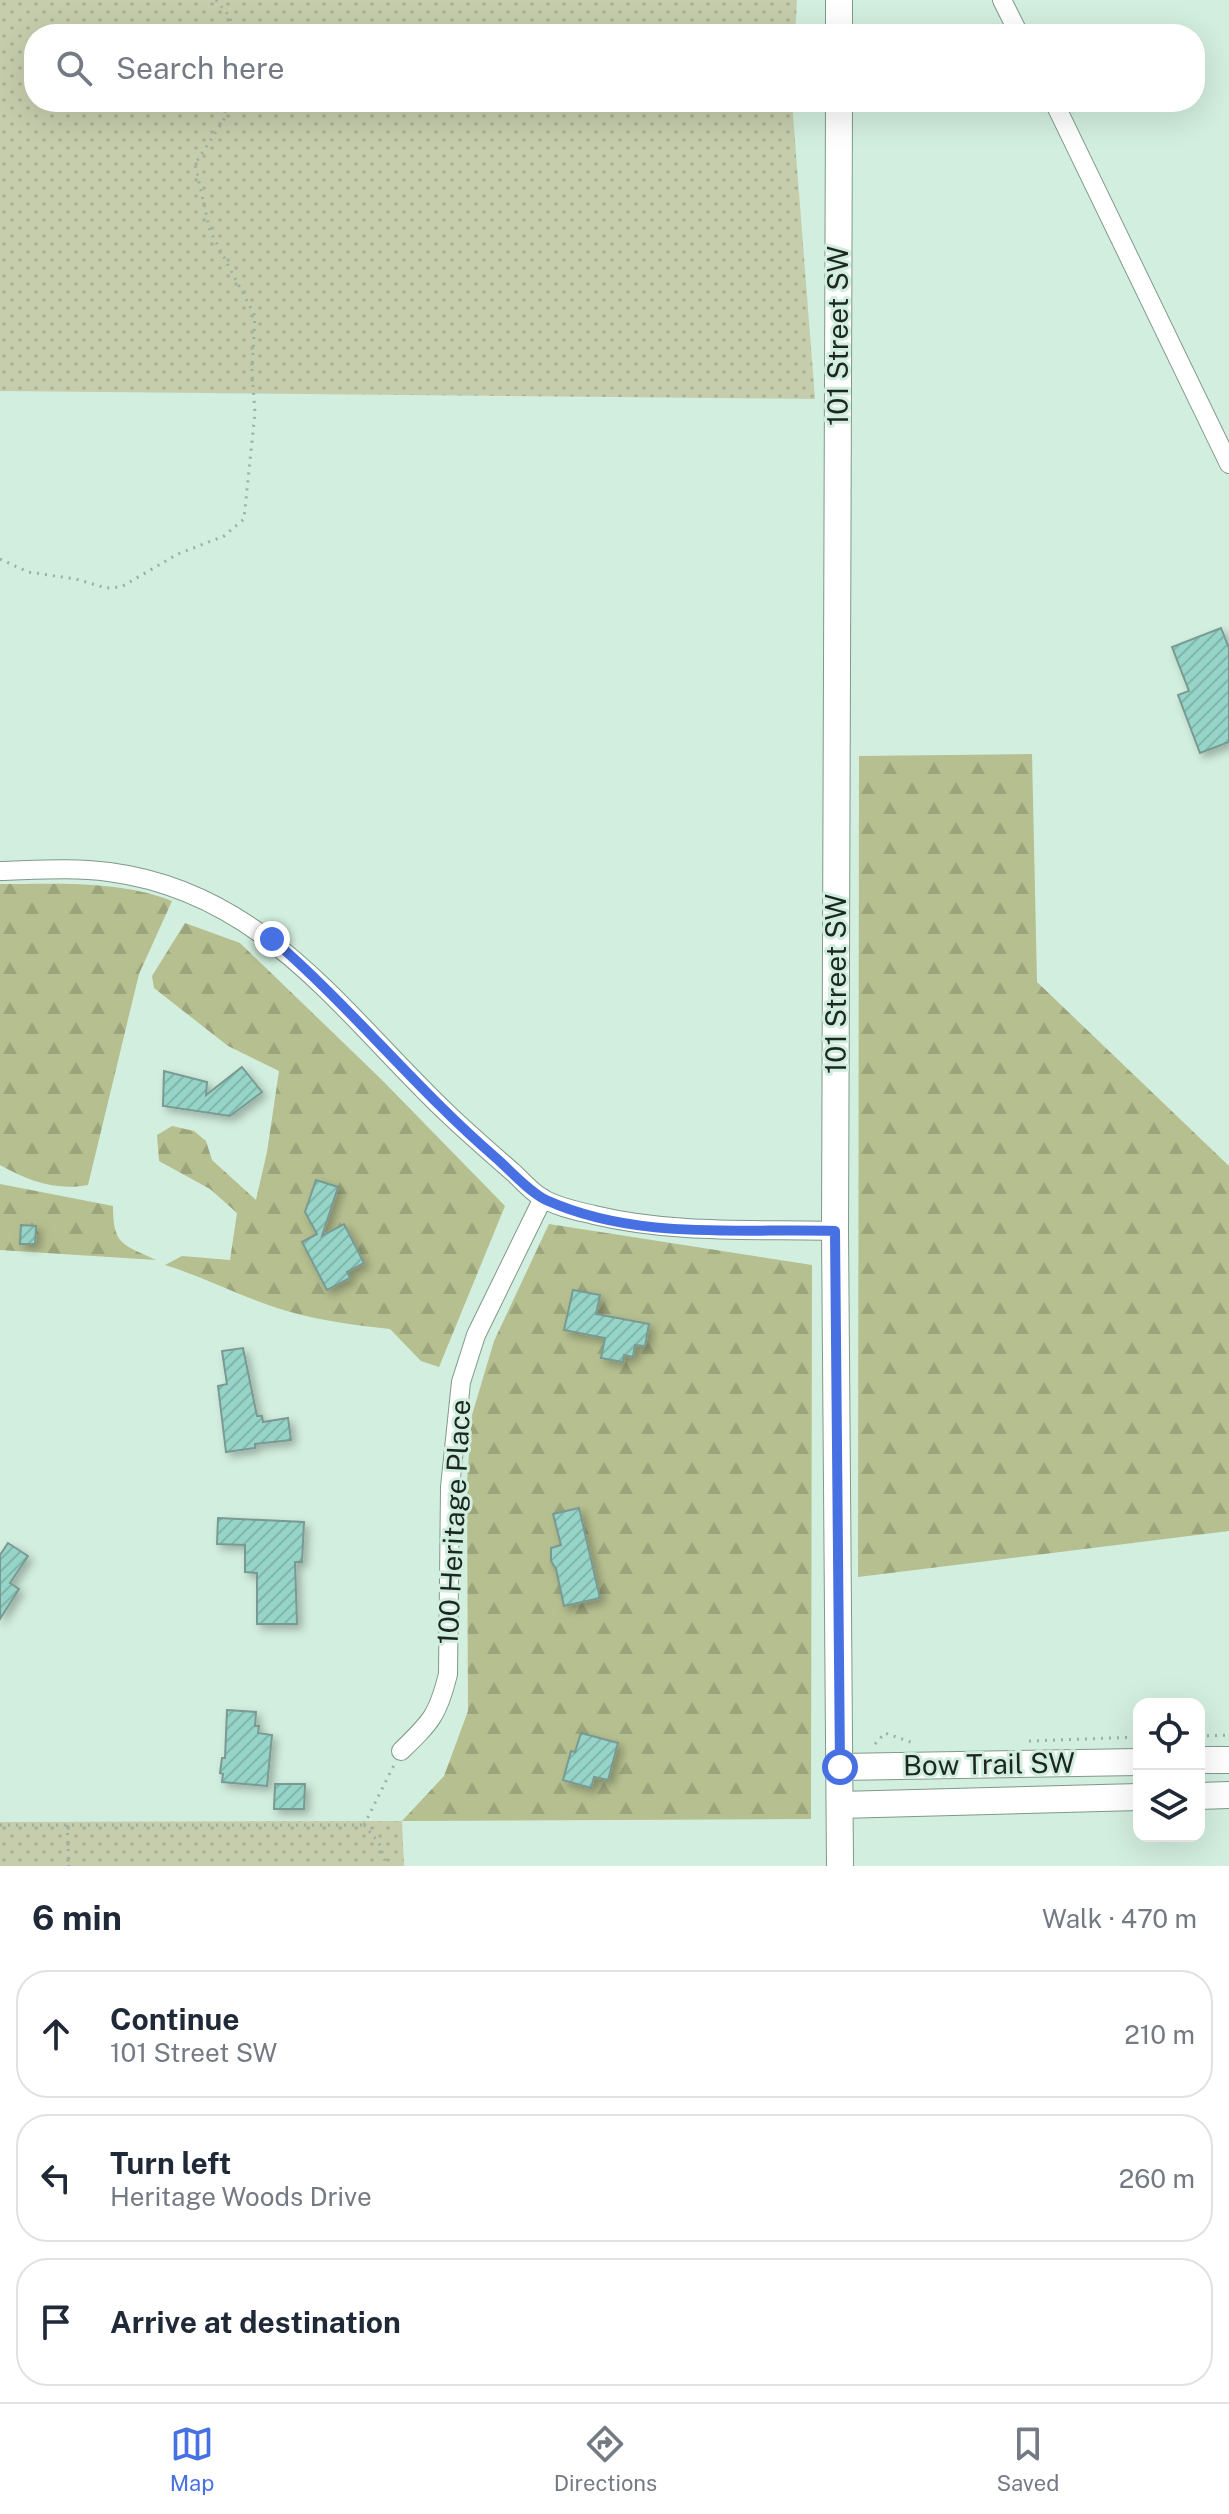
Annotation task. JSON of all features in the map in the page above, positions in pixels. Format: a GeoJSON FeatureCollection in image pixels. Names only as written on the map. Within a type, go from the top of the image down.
{"type":"FeatureCollection","features":[{"type":"Feature","properties":{"kind":"street"},"geometry":{"type":"LineString","coordinates":[[839,0],[839,24]]}},
{"type":"Feature","properties":{"kind":"street"},"geometry":{"type":"LineString","coordinates":[[1002,0],[1014,24]]}},
{"type":"Feature","properties":{"kind":"street","name":"101 Street SW"},"geometry":{"type":"LineString","coordinates":[[839,112],[835,1231],[840,1866]]}},
{"type":"Feature","properties":{"kind":"street"},"geometry":{"type":"LineString","coordinates":[[1059,112],[1229,464]]}},
{"type":"Feature","properties":{"kind":"street"},"geometry":{"type":"LineString","coordinates":[[0,871],[108,871],[140,877],[179,889],[234,915],[272,939],[305,968],[429,1095],[543,1198],[581,1212],[652,1227],[740,1232],[835,1231]]}},
{"type":"Feature","properties":{"kind":"street","name":"100 Heritage Place"},"geometry":{"type":"LineString","coordinates":[[401,1751],[430,1724],[442,1700],[448,1674],[450,1487],[461,1382],[476,1335],[543,1198]]}},
{"type":"Feature","properties":{"kind":"street","name":"Bow Trail SW"},"geometry":{"type":"LineString","coordinates":[[840,1756],[1133,1762]]}},
{"type":"Feature","properties":{"kind":"street"},"geometry":{"type":"LineString","coordinates":[[1205,1760],[1229,1760]]}},
{"type":"Feature","properties":{"kind":"street"},"geometry":{"type":"LineString","coordinates":[[1205,1796],[1229,1795]]}},
{"type":"Feature","properties":{"kind":"street","name":"Bow Trail SW"},"geometry":{"type":"LineString","coordinates":[[840,1805],[1133,1797]]}},
{"type":"Feature","properties":{"kind":"path"},"geometry":{"type":"LineString","coordinates":[[216,0],[230,17],[232,24]]}},
{"type":"Feature","properties":{"kind":"path"},"geometry":{"type":"LineString","coordinates":[[0,559],[28,572],[76,579],[106,588],[121,587],[178,554],[224,536],[244,519],[255,412],[252,371],[255,316],[210,231],[195,164],[225,118],[225,112]]}},
{"type":"Feature","properties":{"kind":"path"},"geometry":{"type":"LineString","coordinates":[[840,1756],[876,1744],[885,1733],[916,1744]]}},
{"type":"Feature","properties":{"kind":"path"},"geometry":{"type":"LineString","coordinates":[[1205,1736],[1229,1735]]}},
{"type":"Feature","properties":{"kind":"path"},"geometry":{"type":"LineString","coordinates":[[1027,1741],[1133,1737]]}},
{"type":"Feature","properties":{"kind":"path"},"geometry":{"type":"LineString","coordinates":[[364,1825],[401,1751]]}},
{"type":"Feature","properties":{"kind":"path"},"geometry":{"type":"LineString","coordinates":[[0,1825],[364,1825]]}},
{"type":"Feature","properties":{"kind":"path"},"geometry":{"type":"LineString","coordinates":[[67,1825],[69,1866]]}},
{"type":"Feature","properties":{"kind":"path"},"geometry":{"type":"LineString","coordinates":[[364,1825],[379,1843],[387,1866]]}},
{"type":"Feature","properties":{"kind":"green space"},"geometry":{"type":"Polygon","coordinates":[[[0,0],[797,0],[796,24],[24,24],[24,112],[793,112],[815,399],[0,391],[0,0]]]}},
{"type":"Feature","properties":{"kind":"green space"},"geometry":{"type":"Polygon","coordinates":[[[1032,754],[1037,982],[1229,1166],[1229,1531],[858,1577],[859,756],[1032,754]]]}},
{"type":"Feature","properties":{"kind":"green space"},"geometry":{"type":"Polygon","coordinates":[[[0,884],[109,886],[172,901],[139,974],[88,1185],[65,1187],[43,1183],[0,1165],[0,884]]]}},
{"type":"Feature","properties":{"kind":"green space"},"geometry":{"type":"Polygon","coordinates":[[[185,923],[240,943],[382,1080],[505,1206],[439,1367],[421,1361],[390,1329],[287,1311],[165,1265],[182,1256],[230,1260],[237,1213],[210,1189],[159,1161],[157,1135],[172,1126],[194,1131],[206,1141],[212,1160],[256,1200],[267,1152],[279,1071],[228,1046],[154,988],[152,976],[185,923]]]}},
{"type":"Feature","properties":{"kind":"green space"},"geometry":{"type":"Polygon","coordinates":[[[0,1184],[113,1206],[115,1229],[122,1242],[156,1260],[0,1250],[0,1184]]]}},
{"type":"Feature","properties":{"kind":"green space"},"geometry":{"type":"Polygon","coordinates":[[[549,1224],[812,1265],[811,1819],[402,1821],[444,1776],[468,1711],[467,1481],[472,1415],[494,1341],[549,1224]]]}},
{"type":"Feature","properties":{"kind":"green space"},"geometry":{"type":"Polygon","coordinates":[[[402,1821],[404,1866],[0,1866],[0,1822],[402,1821]]]}},
{"type":"Feature","properties":{"kind":"building"},"geometry":{"type":"Polygon","coordinates":[[[1221,628],[1229,648],[1229,742],[1200,753],[1178,695],[1189,691],[1172,647],[1221,628]]]}},
{"type":"Feature","properties":{"kind":"building"},"geometry":{"type":"Polygon","coordinates":[[[242,1067],[262,1092],[230,1116],[163,1106],[164,1071],[207,1082],[206,1095],[242,1067]]]}},
{"type":"Feature","properties":{"kind":"building"},"geometry":{"type":"Polygon","coordinates":[[[316,1180],[338,1187],[322,1236],[344,1224],[364,1263],[347,1272],[350,1278],[327,1290],[302,1242],[317,1234],[305,1212],[316,1180]]]}},
{"type":"Feature","properties":{"kind":"building"},"geometry":{"type":"Polygon","coordinates":[[[21,1225],[36,1226],[35,1244],[20,1244],[21,1225]]]}},
{"type":"Feature","properties":{"kind":"building"},"geometry":{"type":"Polygon","coordinates":[[[573,1290],[600,1295],[596,1314],[649,1324],[645,1346],[635,1345],[633,1357],[624,1355],[623,1362],[601,1358],[605,1338],[564,1330],[573,1290]]]}},
{"type":"Feature","properties":{"kind":"building"},"geometry":{"type":"Polygon","coordinates":[[[243,1348],[257,1416],[262,1416],[263,1422],[288,1418],[291,1440],[255,1444],[255,1448],[226,1452],[218,1386],[227,1384],[222,1351],[243,1348]]]}},
{"type":"Feature","properties":{"kind":"building"},"geometry":{"type":"Polygon","coordinates":[[[579,1508],[600,1598],[564,1606],[556,1569],[551,1561],[551,1548],[561,1545],[553,1514],[579,1508]]]}},
{"type":"Feature","properties":{"kind":"building"},"geometry":{"type":"Polygon","coordinates":[[[218,1518],[304,1522],[302,1562],[295,1562],[297,1624],[257,1624],[257,1573],[245,1572],[245,1545],[217,1544],[218,1518]]]}},
{"type":"Feature","properties":{"kind":"building"},"geometry":{"type":"Polygon","coordinates":[[[8,1543],[28,1556],[10,1583],[19,1589],[0,1619],[0,1555],[8,1543]]]}},
{"type":"Feature","properties":{"kind":"building"},"geometry":{"type":"Polygon","coordinates":[[[227,1710],[256,1712],[258,1733],[272,1735],[267,1786],[222,1782],[223,1774],[220,1773],[222,1758],[225,1758],[227,1710]]]}},
{"type":"Feature","properties":{"kind":"building"},"geometry":{"type":"Polygon","coordinates":[[[581,1733],[618,1743],[608,1780],[594,1777],[591,1788],[563,1780],[571,1751],[575,1752],[581,1733]]]}},
{"type":"Feature","properties":{"kind":"building"},"geometry":{"type":"Polygon","coordinates":[[[275,1784],[305,1784],[304,1809],[274,1809],[275,1784]]]}},
{"type":"Feature","properties":{"kind":"route"},"geometry":{"type":"LineString","coordinates":[[272,939],[305,968],[479,1144],[543,1198],[581,1212],[638,1225],[740,1232],[835,1231],[840,1767]]}}]}
